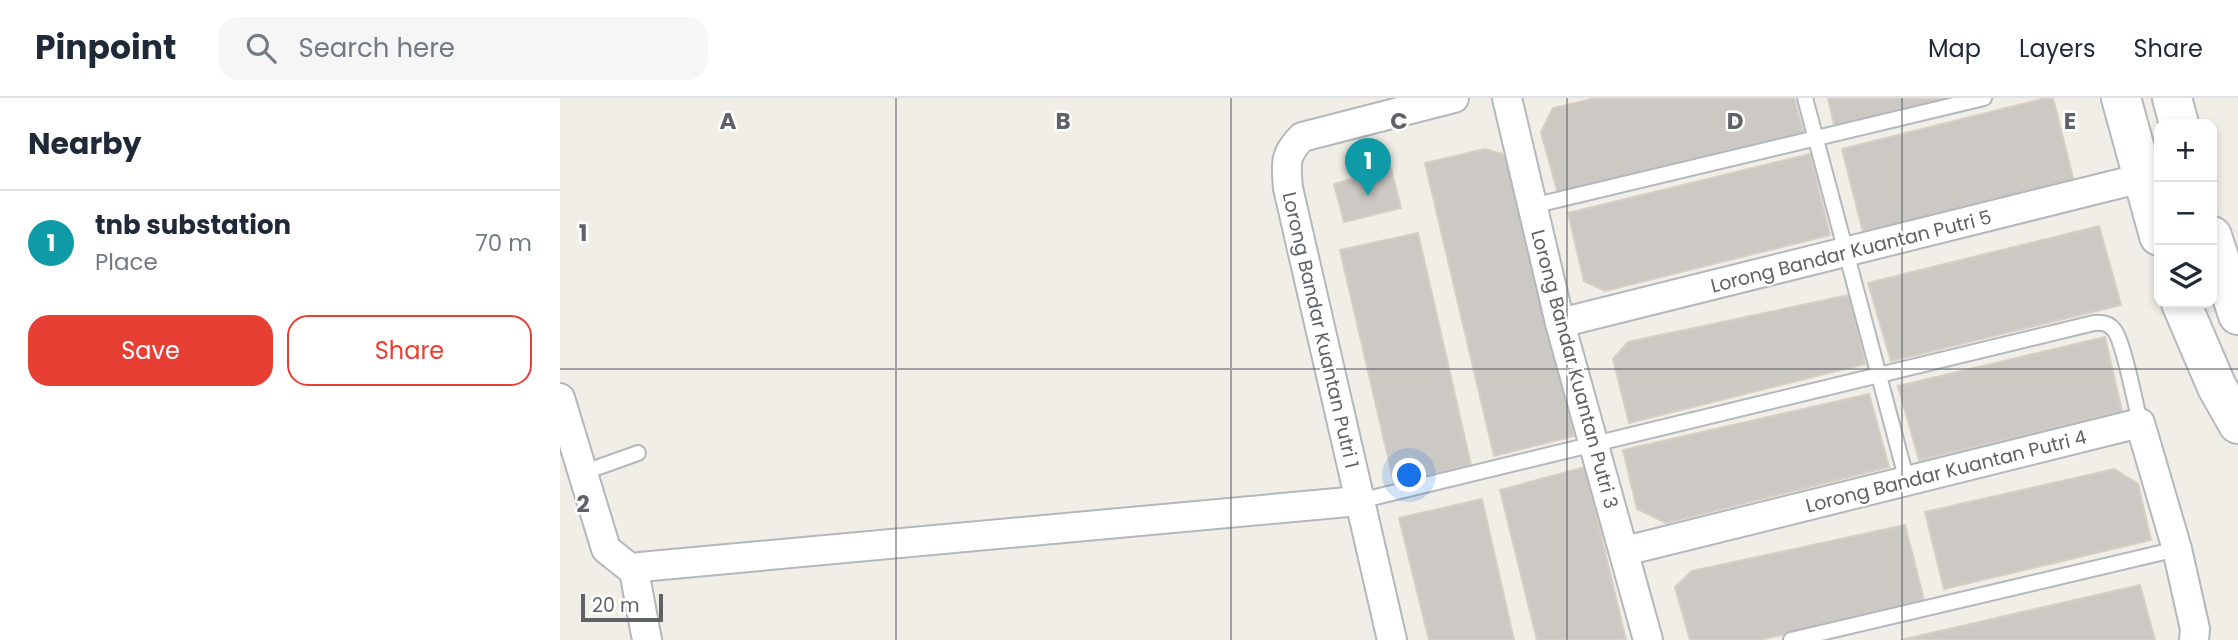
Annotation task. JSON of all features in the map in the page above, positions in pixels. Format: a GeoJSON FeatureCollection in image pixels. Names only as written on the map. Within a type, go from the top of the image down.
{"type":"FeatureCollection","features":[{"type":"Feature","properties":{"kind":"street","name":"Lorong Bandar Kuantan Putri 1"},"geometry":{"type":"LineString","coordinates":[[1392,640],[1288,188],[1289,149],[1301,137],[1454,98]]}},
{"type":"Feature","properties":{"kind":"street","name":"Lorong Bandar Kuantan Putri 3"},"geometry":{"type":"LineString","coordinates":[[1507,98],[1560,323],[1648,640]]}},
{"type":"Feature","properties":{"kind":"street"},"geometry":{"type":"LineString","coordinates":[[2121,98],[2154,219]]}},
{"type":"Feature","properties":{"kind":"street"},"geometry":{"type":"LineString","coordinates":[[2172,98],[2178,119]]}},
{"type":"Feature","properties":{"kind":"street","name":"Lorong Bandar Kuantan Putri 5"},"geometry":{"type":"LineString","coordinates":[[1560,323],[2142,178]]}},
{"type":"Feature","properties":{"kind":"street"},"geometry":{"type":"LineString","coordinates":[[2215,245],[2238,315]]}},
{"type":"Feature","properties":{"kind":"street"},"geometry":{"type":"LineString","coordinates":[[2183,308],[2217,387],[2238,424]]}},
{"type":"Feature","properties":{"kind":"street"},"geometry":{"type":"LineString","coordinates":[[560,398],[606,549],[635,572],[648,640]]}},
{"type":"Feature","properties":{"kind":"street"},"geometry":{"type":"LineString","coordinates":[[2140,423],[2177,549],[2195,629],[2194,640]]}},
{"type":"Feature","properties":{"kind":"street","name":"Lorong Bandar Kuantan Putri 4"},"geometry":{"type":"LineString","coordinates":[[1625,551],[2140,423]]}},
{"type":"Feature","properties":{"kind":"street"},"geometry":{"type":"LineString","coordinates":[[635,572],[640,567],[1359,501]]}},
{"type":"Feature","properties":{"kind":"lane"},"geometry":{"type":"LineString","coordinates":[[1805,98],[1907,481]]}},
{"type":"Feature","properties":{"kind":"lane"},"geometry":{"type":"LineString","coordinates":[[1532,206],[1984,98]]}},
{"type":"Feature","properties":{"kind":"lane"},"geometry":{"type":"LineString","coordinates":[[1359,501],[2102,322],[2115,330],[2119,338],[2140,423]]}},
{"type":"Feature","properties":{"kind":"lane"},"geometry":{"type":"LineString","coordinates":[[582,472],[638,453]]}},
{"type":"Feature","properties":{"kind":"lane"},"geometry":{"type":"LineString","coordinates":[[1791,640],[2177,549]]}},
{"type":"Feature","properties":{"kind":"building"},"geometry":{"type":"Polygon","coordinates":[[[1596,98],[1794,98],[1804,134],[1558,194],[1541,132],[1553,108],[1596,98]]]}},
{"type":"Feature","properties":{"kind":"building"},"geometry":{"type":"Polygon","coordinates":[[[1828,98],[1962,98],[1835,129],[1828,98]]]}},
{"type":"Feature","properties":{"kind":"building"},"geometry":{"type":"Polygon","coordinates":[[[2053,98],[2074,182],[1863,232],[1842,149],[2053,98]]]}},
{"type":"Feature","properties":{"kind":"building"},"geometry":{"type":"Polygon","coordinates":[[[1485,149],[1509,156],[1574,436],[1494,456],[1425,163],[1485,149]]]}},
{"type":"Feature","properties":{"kind":"building"},"geometry":{"type":"Polygon","coordinates":[[[1810,154],[1830,235],[1605,291],[1584,281],[1568,213],[1810,154]]]}},
{"type":"Feature","properties":{"kind":"building"},"geometry":{"type":"Polygon","coordinates":[[[1391,168],[1401,208],[1344,222],[1334,184],[1391,168]]]}},
{"type":"Feature","properties":{"kind":"building"},"geometry":{"type":"Polygon","coordinates":[[[2099,226],[2121,305],[1891,361],[1868,283],[2099,226]]]}},
{"type":"Feature","properties":{"kind":"building"},"geometry":{"type":"Polygon","coordinates":[[[1418,233],[1471,465],[1394,483],[1340,250],[1418,233]]]}},
{"type":"Feature","properties":{"kind":"building"},"geometry":{"type":"Polygon","coordinates":[[[1849,295],[1865,364],[1629,423],[1613,359],[1628,342],[1849,295]]]}},
{"type":"Feature","properties":{"kind":"building"},"geometry":{"type":"Polygon","coordinates":[[[2105,337],[2122,411],[1919,460],[1898,386],[2105,337]]]}},
{"type":"Feature","properties":{"kind":"building"},"geometry":{"type":"Polygon","coordinates":[[[1869,394],[1889,467],[1666,523],[1637,509],[1623,450],[1869,394]]]}},
{"type":"Feature","properties":{"kind":"building"},"geometry":{"type":"Polygon","coordinates":[[[1585,467],[1626,640],[1537,640],[1500,490],[1585,467]]]}},
{"type":"Feature","properties":{"kind":"building"},"geometry":{"type":"Polygon","coordinates":[[[2114,469],[2138,484],[2151,540],[1944,589],[1925,512],[2114,469]]]}},
{"type":"Feature","properties":{"kind":"building"},"geometry":{"type":"Polygon","coordinates":[[[1482,499],[1514,640],[1429,640],[1399,518],[1482,499]]]}},
{"type":"Feature","properties":{"kind":"building"},"geometry":{"type":"Polygon","coordinates":[[[1905,525],[1924,600],[1760,640],[1690,640],[1675,587],[1692,571],[1905,525]]]}},
{"type":"Feature","properties":{"kind":"building"},"geometry":{"type":"Polygon","coordinates":[[[2140,585],[2155,640],[1901,640],[2140,585]]]}},
{"type":"Feature","properties":{"kind":"place","name":"tnb substation"},"geometry":{"type":"Point","coordinates":[1368,196]}}]}
